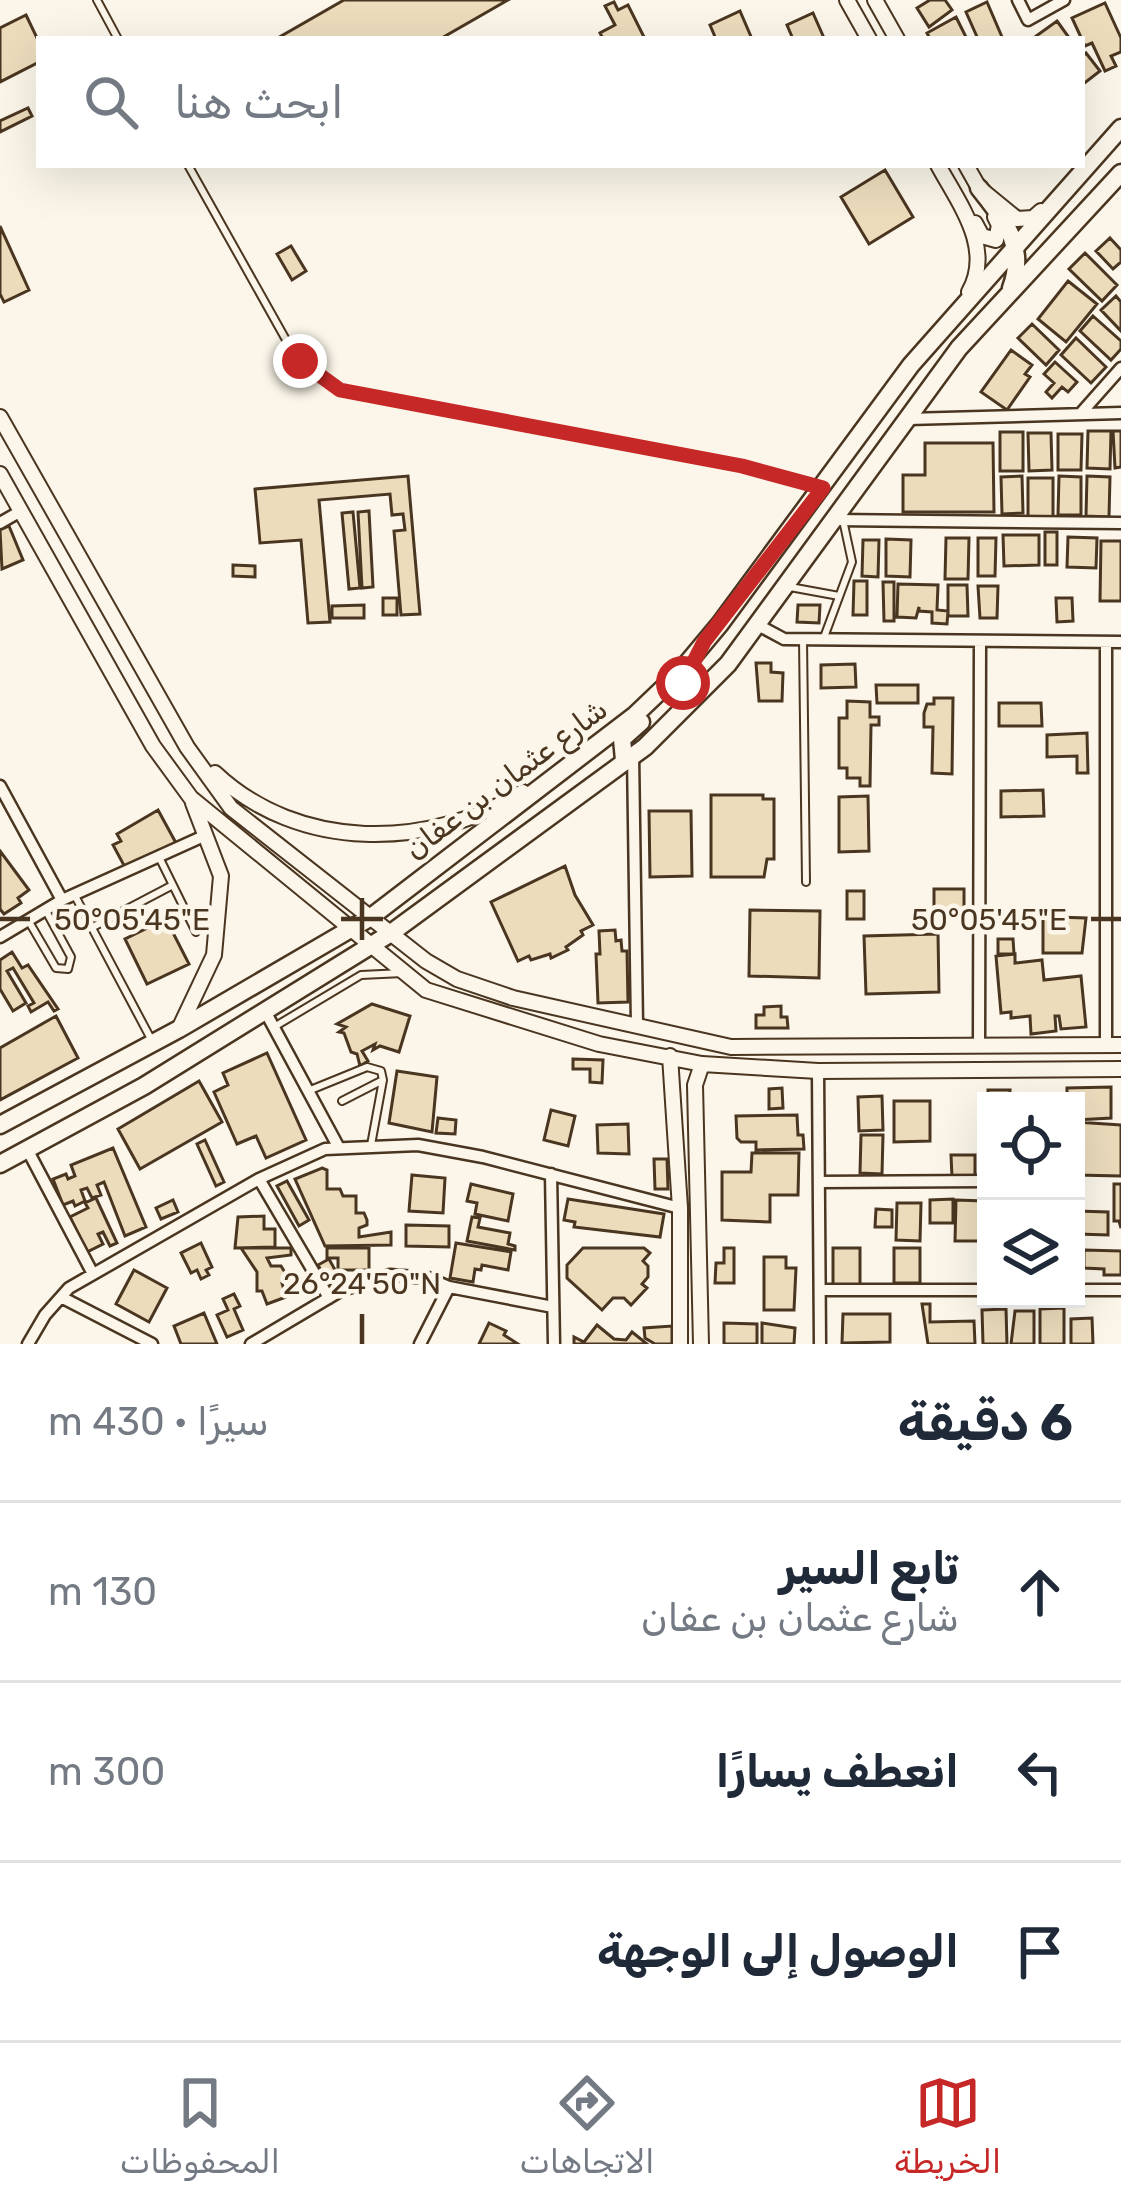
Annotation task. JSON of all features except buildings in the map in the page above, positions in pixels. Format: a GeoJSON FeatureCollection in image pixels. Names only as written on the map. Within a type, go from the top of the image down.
{"type":"FeatureCollection","features":[{"type":"Feature","properties":{"kind":"main road","name":"شارع عثمان بن عفان"},"geometry":{"type":"LineString","coordinates":[[0,1125],[179,1029],[370,917],[635,715],[704,642],[911,365],[1121,128]]}},
{"type":"Feature","properties":{"kind":"main road","name":"شارع عثمان بن عفان"},"geometry":{"type":"LineString","coordinates":[[0,1164],[270,1019],[629,757],[689,706],[839,520],[958,348],[1121,173]]}},
{"type":"Feature","properties":{"kind":"main road"},"geometry":{"type":"LineString","coordinates":[[979,188],[1009,226],[1017,246],[1014,284],[1005,299]]}},
{"type":"Feature","properties":{"kind":"main road"},"geometry":{"type":"LineString","coordinates":[[629,757],[622,739],[683,683],[704,642]]}},
{"type":"Feature","properties":{"kind":"street"},"geometry":{"type":"LineString","coordinates":[[847,0],[866,36]]}},
{"type":"Feature","properties":{"kind":"street"},"geometry":{"type":"LineString","coordinates":[[875,0],[895,36]]}},
{"type":"Feature","properties":{"kind":"street"},"geometry":{"type":"LineString","coordinates":[[1018,0],[1028,20],[1064,0]]}},
{"type":"Feature","properties":{"kind":"street"},"geometry":{"type":"LineString","coordinates":[[940,168],[982,236],[996,240],[999,225],[968,168]]}},
{"type":"Feature","properties":{"kind":"street"},"geometry":{"type":"LineString","coordinates":[[949,184],[980,259],[978,276],[960,309]]}},
{"type":"Feature","properties":{"kind":"street"},"geometry":{"type":"LineString","coordinates":[[979,188],[1017,219],[1033,218],[1064,193]]}},
{"type":"Feature","properties":{"kind":"street"},"geometry":{"type":"LineString","coordinates":[[1082,412],[1121,368]]}},
{"type":"Feature","properties":{"kind":"street"},"geometry":{"type":"LineString","coordinates":[[907,419],[1121,413]]}},
{"type":"Feature","properties":{"kind":"street"},"geometry":{"type":"LineString","coordinates":[[0,417],[187,747],[231,808],[457,979],[513,998],[731,1047],[1113,1045],[1107,929],[1106,642]]}},
{"type":"Feature","properties":{"kind":"street"},"geometry":{"type":"LineString","coordinates":[[0,473],[5,497],[21,511],[153,746],[191,798],[426,990],[599,1044],[702,1064],[818,1071],[1121,1069]]}},
{"type":"Feature","properties":{"kind":"street"},"geometry":{"type":"LineString","coordinates":[[0,523],[21,511]]}},
{"type":"Feature","properties":{"kind":"street"},"geometry":{"type":"LineString","coordinates":[[839,520],[1121,524]]}},
{"type":"Feature","properties":{"kind":"street"},"geometry":{"type":"LineString","coordinates":[[758,625],[784,639],[803,640],[1121,642]]}},
{"type":"Feature","properties":{"kind":"street"},"geometry":{"type":"LineString","coordinates":[[979,1046],[980,642]]}},
{"type":"Feature","properties":{"kind":"street"},"geometry":{"type":"LineString","coordinates":[[187,747],[226,784],[277,814],[359,836],[446,828],[500,806],[573,761]]}},
{"type":"Feature","properties":{"kind":"street"},"geometry":{"type":"LineString","coordinates":[[629,757],[637,1025]]}},
{"type":"Feature","properties":{"kind":"street"},"geometry":{"type":"LineString","coordinates":[[0,786],[68,897]]}},
{"type":"Feature","properties":{"kind":"street"},"geometry":{"type":"LineString","coordinates":[[179,1029],[214,955],[221,876],[191,798]]}},
{"type":"Feature","properties":{"kind":"street"},"geometry":{"type":"LineString","coordinates":[[0,937],[68,897],[206,836]]}},
{"type":"Feature","properties":{"kind":"street"},"geometry":{"type":"LineString","coordinates":[[1107,929],[1121,929]]}},
{"type":"Feature","properties":{"kind":"street"},"geometry":{"type":"LineString","coordinates":[[270,1019],[339,1148]]}},
{"type":"Feature","properties":{"kind":"street"},"geometry":{"type":"LineString","coordinates":[[670,1056],[680,1208],[680,1344]]}},
{"type":"Feature","properties":{"kind":"street"},"geometry":{"type":"LineString","coordinates":[[701,1344],[695,1085],[702,1064]]}},
{"type":"Feature","properties":{"kind":"street"},"geometry":{"type":"LineString","coordinates":[[818,1071],[820,1344]]}},
{"type":"Feature","properties":{"kind":"street"},"geometry":{"type":"LineString","coordinates":[[28,1344],[61,1297],[93,1274],[260,1179],[325,1149],[418,1145],[483,1156],[680,1208]]}},
{"type":"Feature","properties":{"kind":"street"},"geometry":{"type":"LineString","coordinates":[[27,1149],[93,1274]]}},
{"type":"Feature","properties":{"kind":"street"},"geometry":{"type":"LineString","coordinates":[[551,1174],[554,1344]]}},
{"type":"Feature","properties":{"kind":"street"},"geometry":{"type":"LineString","coordinates":[[260,1179],[329,1298]]}},
{"type":"Feature","properties":{"kind":"street"},"geometry":{"type":"LineString","coordinates":[[819,1182],[977,1181]]}},
{"type":"Feature","properties":{"kind":"street"},"geometry":{"type":"LineString","coordinates":[[251,1344],[329,1298],[390,1275],[428,1278],[448,1287],[554,1307]]}},
{"type":"Feature","properties":{"kind":"street"},"geometry":{"type":"LineString","coordinates":[[420,1344],[448,1287]]}},
{"type":"Feature","properties":{"kind":"street"},"geometry":{"type":"LineString","coordinates":[[1085,1290],[1121,1289]]}},
{"type":"Feature","properties":{"kind":"street"},"geometry":{"type":"LineString","coordinates":[[820,1290],[977,1290]]}},
{"type":"Feature","properties":{"kind":"street"},"geometry":{"type":"LineString","coordinates":[[61,1297],[152,1344]]}},
{"type":"Feature","properties":{"kind":"lane"},"geometry":{"type":"LineString","coordinates":[[97,0],[116,36]]}},
{"type":"Feature","properties":{"kind":"lane"},"geometry":{"type":"LineString","coordinates":[[190,168],[300,361],[340,390],[742,466],[823,488]]}},
{"type":"Feature","properties":{"kind":"lane"},"geometry":{"type":"LineString","coordinates":[[823,640],[853,556],[839,520]]}},
{"type":"Feature","properties":{"kind":"lane"},"geometry":{"type":"LineString","coordinates":[[787,586],[839,596]]}},
{"type":"Feature","properties":{"kind":"lane"},"geometry":{"type":"LineString","coordinates":[[803,640],[806,881]]}},
{"type":"Feature","properties":{"kind":"lane"},"geometry":{"type":"LineString","coordinates":[[159,856],[196,932]]}},
{"type":"Feature","properties":{"kind":"lane"},"geometry":{"type":"LineString","coordinates":[[92,928],[171,886]]}},
{"type":"Feature","properties":{"kind":"lane"},"geometry":{"type":"LineString","coordinates":[[68,897],[92,928],[153,1042]]}},
{"type":"Feature","properties":{"kind":"lane"},"geometry":{"type":"LineString","coordinates":[[28,920],[56,968],[68,969],[71,957],[46,910]]}},
{"type":"Feature","properties":{"kind":"lane"},"geometry":{"type":"LineString","coordinates":[[270,1019],[362,975],[406,973]]}},
{"type":"Feature","properties":{"kind":"lane"},"geometry":{"type":"LineString","coordinates":[[308,1091],[367,1066],[381,1071],[370,1145]]}},
{"type":"Feature","properties":{"kind":"lane"},"geometry":{"type":"LineString","coordinates":[[342,1102],[383,1080]]}},
{"type":"Feature","properties":{"kind":"route"},"geometry":{"type":"LineString","coordinates":[[300,361],[340,390],[742,466],[823,488],[704,642],[683,683]]}}]}
